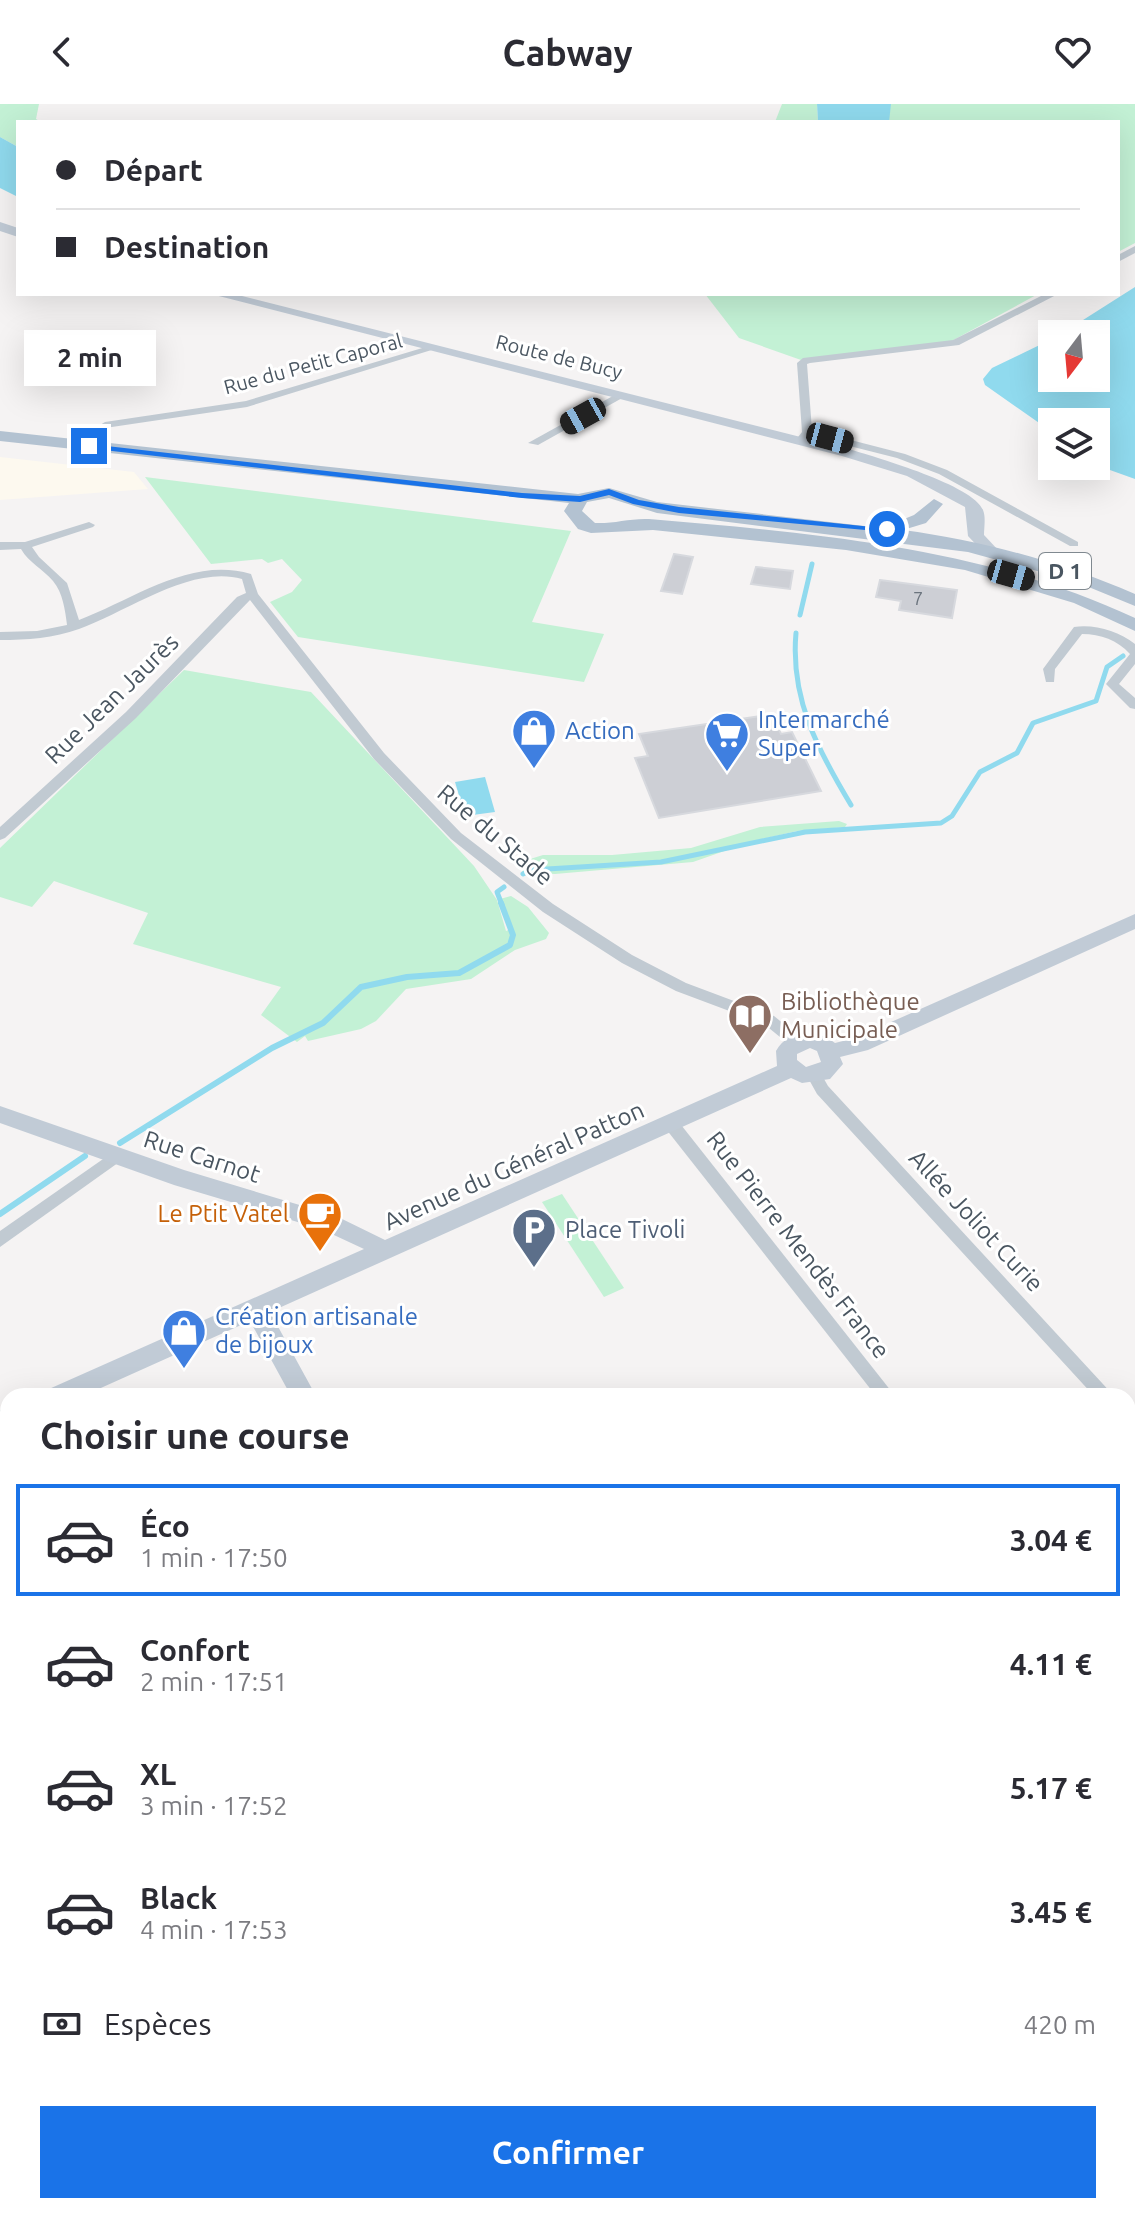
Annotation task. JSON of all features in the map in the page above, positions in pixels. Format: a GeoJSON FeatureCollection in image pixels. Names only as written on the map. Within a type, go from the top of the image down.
{"type":"FeatureCollection","features":[{"type":"Feature","properties":{"kind":"main road","name":"Route de Bucy"},"geometry":{"type":"LineString","coordinates":[[224,296],[620,395],[804,436],[923,478],[971,504],[976,511],[976,536],[991,551]]}},
{"type":"Feature","properties":{"kind":"main road"},"geometry":{"type":"LineString","coordinates":[[0,436],[580,499],[609,492],[636,502],[640,514],[631,524],[602,530],[576,518],[510,504],[0,448]]}},
{"type":"Feature","properties":{"kind":"main road","name":"Route de Bucy"},"geometry":{"type":"LineString","coordinates":[[885,464],[918,481],[934,504]]}},
{"type":"Feature","properties":{"kind":"main road"},"geometry":{"type":"LineString","coordinates":[[576,518],[573,511],[580,499]]}},
{"type":"Feature","properties":{"kind":"main road","name":"D 1"},"geometry":{"type":"LineString","coordinates":[[636,502],[879,531],[991,551],[1076,574],[1135,601]]}},
{"type":"Feature","properties":{"kind":"main road"},"geometry":{"type":"LineString","coordinates":[[879,531],[912,524],[930,512],[934,504]]}},
{"type":"Feature","properties":{"kind":"main road","name":"D 1"},"geometry":{"type":"LineString","coordinates":[[631,524],[762,536],[971,565],[1070,594],[1135,625]]}},
{"type":"Feature","properties":{"kind":"main road"},"geometry":{"type":"LineString","coordinates":[[831,1052],[832,1064],[815,1076],[802,1075],[790,1069],[786,1051],[796,1042],[812,1040],[831,1052],[861,1044],[1135,921]]}},
{"type":"Feature","properties":{"kind":"main road","name":"Avenue du Général Patton"},"geometry":{"type":"LineString","coordinates":[[76,1388],[672,1125],[790,1069]]}},
{"type":"Feature","properties":{"kind":"main road","name":"Rue Carnot"},"geometry":{"type":"LineString","coordinates":[[0,1114],[116,1156],[353,1233],[378,1244],[385,1252]]}},
{"type":"Feature","properties":{"kind":"main road"},"geometry":{"type":"LineString","coordinates":[[256,1309],[300,1388]]}},
{"type":"Feature","properties":{"kind":"street"},"geometry":{"type":"LineString","coordinates":[[804,436],[802,363],[955,343],[1049,296]]}},
{"type":"Feature","properties":{"kind":"street","name":"Rue du Petit Caporal"},"geometry":{"type":"LineString","coordinates":[[105,425],[247,404],[433,348]]}},
{"type":"Feature","properties":{"kind":"street"},"geometry":{"type":"LineString","coordinates":[[534,443],[620,395]]}},
{"type":"Feature","properties":{"kind":"street","name":"Route de Bucy"},"geometry":{"type":"LineString","coordinates":[[804,436],[901,456],[943,472],[1074,544]]}},
{"type":"Feature","properties":{"kind":"street"},"geometry":{"type":"LineString","coordinates":[[0,546],[26,545],[89,525]]}},
{"type":"Feature","properties":{"kind":"street"},"geometry":{"type":"LineString","coordinates":[[0,636],[29,636],[74,627],[69,599],[59,579],[28,552],[26,545]]}},
{"type":"Feature","properties":{"kind":"street","name":"Rue du Stade"},"geometry":{"type":"LineString","coordinates":[[74,627],[183,581],[220,571],[247,577],[252,595],[379,756],[456,836],[548,908],[627,959],[681,987],[769,1020],[796,1042]]}},
{"type":"Feature","properties":{"kind":"street","name":"Rue Jean Jaurès"},"geometry":{"type":"LineString","coordinates":[[0,835],[131,715],[241,600],[252,595]]}},
{"type":"Feature","properties":{"kind":"street"},"geometry":{"type":"LineString","coordinates":[[1050,679],[1049,669],[1078,630],[1087,629],[1114,637],[1135,653],[1112,684],[1129,696],[1135,705]]}},
{"type":"Feature","properties":{"kind":"street","name":"Allée Joliot Curie"},"geometry":{"type":"LineString","coordinates":[[815,1076],[822,1090],[1098,1388]]}},
{"type":"Feature","properties":{"kind":"street","name":"Rue Pierre Mendès France"},"geometry":{"type":"LineString","coordinates":[[672,1125],[880,1388]]}},
{"type":"Feature","properties":{"kind":"street"},"geometry":{"type":"LineString","coordinates":[[0,1240],[116,1156]]}},
{"type":"Feature","properties":{"kind":"shaded area"},"geometry":{"type":"Polygon","coordinates":[[[0,457],[134,472],[148,489],[0,500],[0,457]]]}},
{"type":"Feature","properties":{"kind":"green space"},"geometry":{"type":"Polygon","coordinates":[[[0,104],[39,104],[38,120],[16,120],[16,146],[0,137],[0,104]]]}},
{"type":"Feature","properties":{"kind":"green space"},"geometry":{"type":"Polygon","coordinates":[[[782,104],[817,104],[818,120],[776,120],[782,104]]]}},
{"type":"Feature","properties":{"kind":"green space"},"geometry":{"type":"Polygon","coordinates":[[[857,104],[1135,104],[1135,243],[1120,251],[1120,120],[851,120],[857,104]]]}},
{"type":"Feature","properties":{"kind":"green space"},"geometry":{"type":"Polygon","coordinates":[[[707,296],[1034,296],[948,343],[801,360],[739,338],[707,296]]]}},
{"type":"Feature","properties":{"kind":"green space"},"geometry":{"type":"Polygon","coordinates":[[[145,477],[571,531],[532,622],[604,634],[584,682],[298,637],[270,602],[292,592],[302,580],[282,559],[268,563],[262,559],[211,564],[145,477]]]}},
{"type":"Feature","properties":{"kind":"green space"},"geometry":{"type":"Polygon","coordinates":[[[184,670],[311,692],[474,866],[497,900],[506,931],[513,928],[500,906],[500,899],[511,896],[528,907],[549,933],[546,939],[515,950],[471,979],[406,989],[376,1021],[361,1029],[308,1041],[305,1036],[297,1042],[261,1015],[281,987],[133,944],[148,913],[54,881],[32,907],[0,897],[0,848],[184,670]]]}},
{"type":"Feature","properties":{"kind":"green space"},"geometry":{"type":"Polygon","coordinates":[[[839,821],[847,824],[845,827],[797,831],[753,841],[693,862],[555,874],[522,872],[527,860],[543,855],[612,855],[691,848],[760,827],[839,821]]]}},
{"type":"Feature","properties":{"kind":"green space"},"geometry":{"type":"Polygon","coordinates":[[[562,1194],[624,1288],[604,1297],[542,1202],[562,1194]]]}},
{"type":"Feature","properties":{"kind":"water"},"geometry":{"type":"Polygon","coordinates":[[[817,104],[891,104],[889,120],[818,120],[817,104]]]}},
{"type":"Feature","properties":{"kind":"water"},"geometry":{"type":"Polygon","coordinates":[[[0,137],[16,146],[16,196],[0,188],[0,137]]]}},
{"type":"Feature","properties":{"kind":"water"},"geometry":{"type":"Polygon","coordinates":[[[1135,287],[1135,479],[1110,470],[1110,408],[1038,408],[1038,422],[985,385],[983,379],[992,368],[1038,346],[1038,392],[1110,392],[1110,320],[1083,320],[1135,287]]]}},
{"type":"Feature","properties":{"kind":"water"},"geometry":{"type":"Polygon","coordinates":[[[485,777],[495,812],[465,816],[455,782],[485,777]]]}},
{"type":"Feature","properties":{"kind":"building"},"geometry":{"type":"Polygon","coordinates":[[[674,554],[693,557],[682,594],[661,591],[674,554]]]}},
{"type":"Feature","properties":{"kind":"building"},"geometry":{"type":"Polygon","coordinates":[[[756,567],[793,571],[790,589],[751,584],[756,567]]]}},
{"type":"Feature","properties":{"kind":"building"},"geometry":{"type":"Polygon","coordinates":[[[880,580],[957,590],[952,618],[899,610],[901,601],[876,597],[880,580]]]}},
{"type":"Feature","properties":{"kind":"building","name":"Intermarché Super"},"geometry":{"type":"Polygon","coordinates":[[[767,715],[773,717],[781,734],[792,732],[821,791],[659,818],[635,758],[648,756],[639,734],[767,715]]]}},
{"type":"Feature","properties":{"kind":"waterway"},"geometry":{"type":"LineString","coordinates":[[800,615],[812,564]]}},
{"type":"Feature","properties":{"kind":"waterway"},"geometry":{"type":"LineString","coordinates":[[796,633],[795,657],[802,702],[818,744],[851,805]]}},
{"type":"Feature","properties":{"kind":"waterway"},"geometry":{"type":"LineString","coordinates":[[523,874],[531,870],[661,862],[805,832],[941,823],[952,816],[980,772],[1017,753],[1033,723],[1096,701],[1107,667],[1123,656]]}},
{"type":"Feature","properties":{"kind":"waterway"},"geometry":{"type":"LineString","coordinates":[[502,905],[497,892],[504,887]]}},
{"type":"Feature","properties":{"kind":"waterway"},"geometry":{"type":"LineString","coordinates":[[120,1143],[272,1048],[323,1023],[361,987],[407,977],[459,973],[510,945],[513,935],[501,903]]}},
{"type":"Feature","properties":{"kind":"waterway"},"geometry":{"type":"LineString","coordinates":[[0,1214],[85,1156]]}},
{"type":"Feature","properties":{"kind":"place","name":"Action"},"geometry":{"type":"Point","coordinates":[534,770]}},
{"type":"Feature","properties":{"kind":"place","name":"Intermarché Super"},"geometry":{"type":"Point","coordinates":[727,773]}},
{"type":"Feature","properties":{"kind":"place","name":"Bibliothèque Municipale"},"geometry":{"type":"Point","coordinates":[750,1055]}},
{"type":"Feature","properties":{"kind":"place","name":"Le Ptit Vatel"},"geometry":{"type":"Point","coordinates":[320,1253]}},
{"type":"Feature","properties":{"kind":"place","name":"Place Tivoli"},"geometry":{"type":"Point","coordinates":[534,1269]}},
{"type":"Feature","properties":{"kind":"place","name":"Création artisanale de bijoux"},"geometry":{"type":"Point","coordinates":[184,1370]}},
{"type":"Feature","properties":{"kind":"route"},"geometry":{"type":"LineString","coordinates":[[89,446],[522,496],[580,499],[598,492],[609,492],[630,497],[636,502],[679,510],[879,531],[887,529]]}}]}
